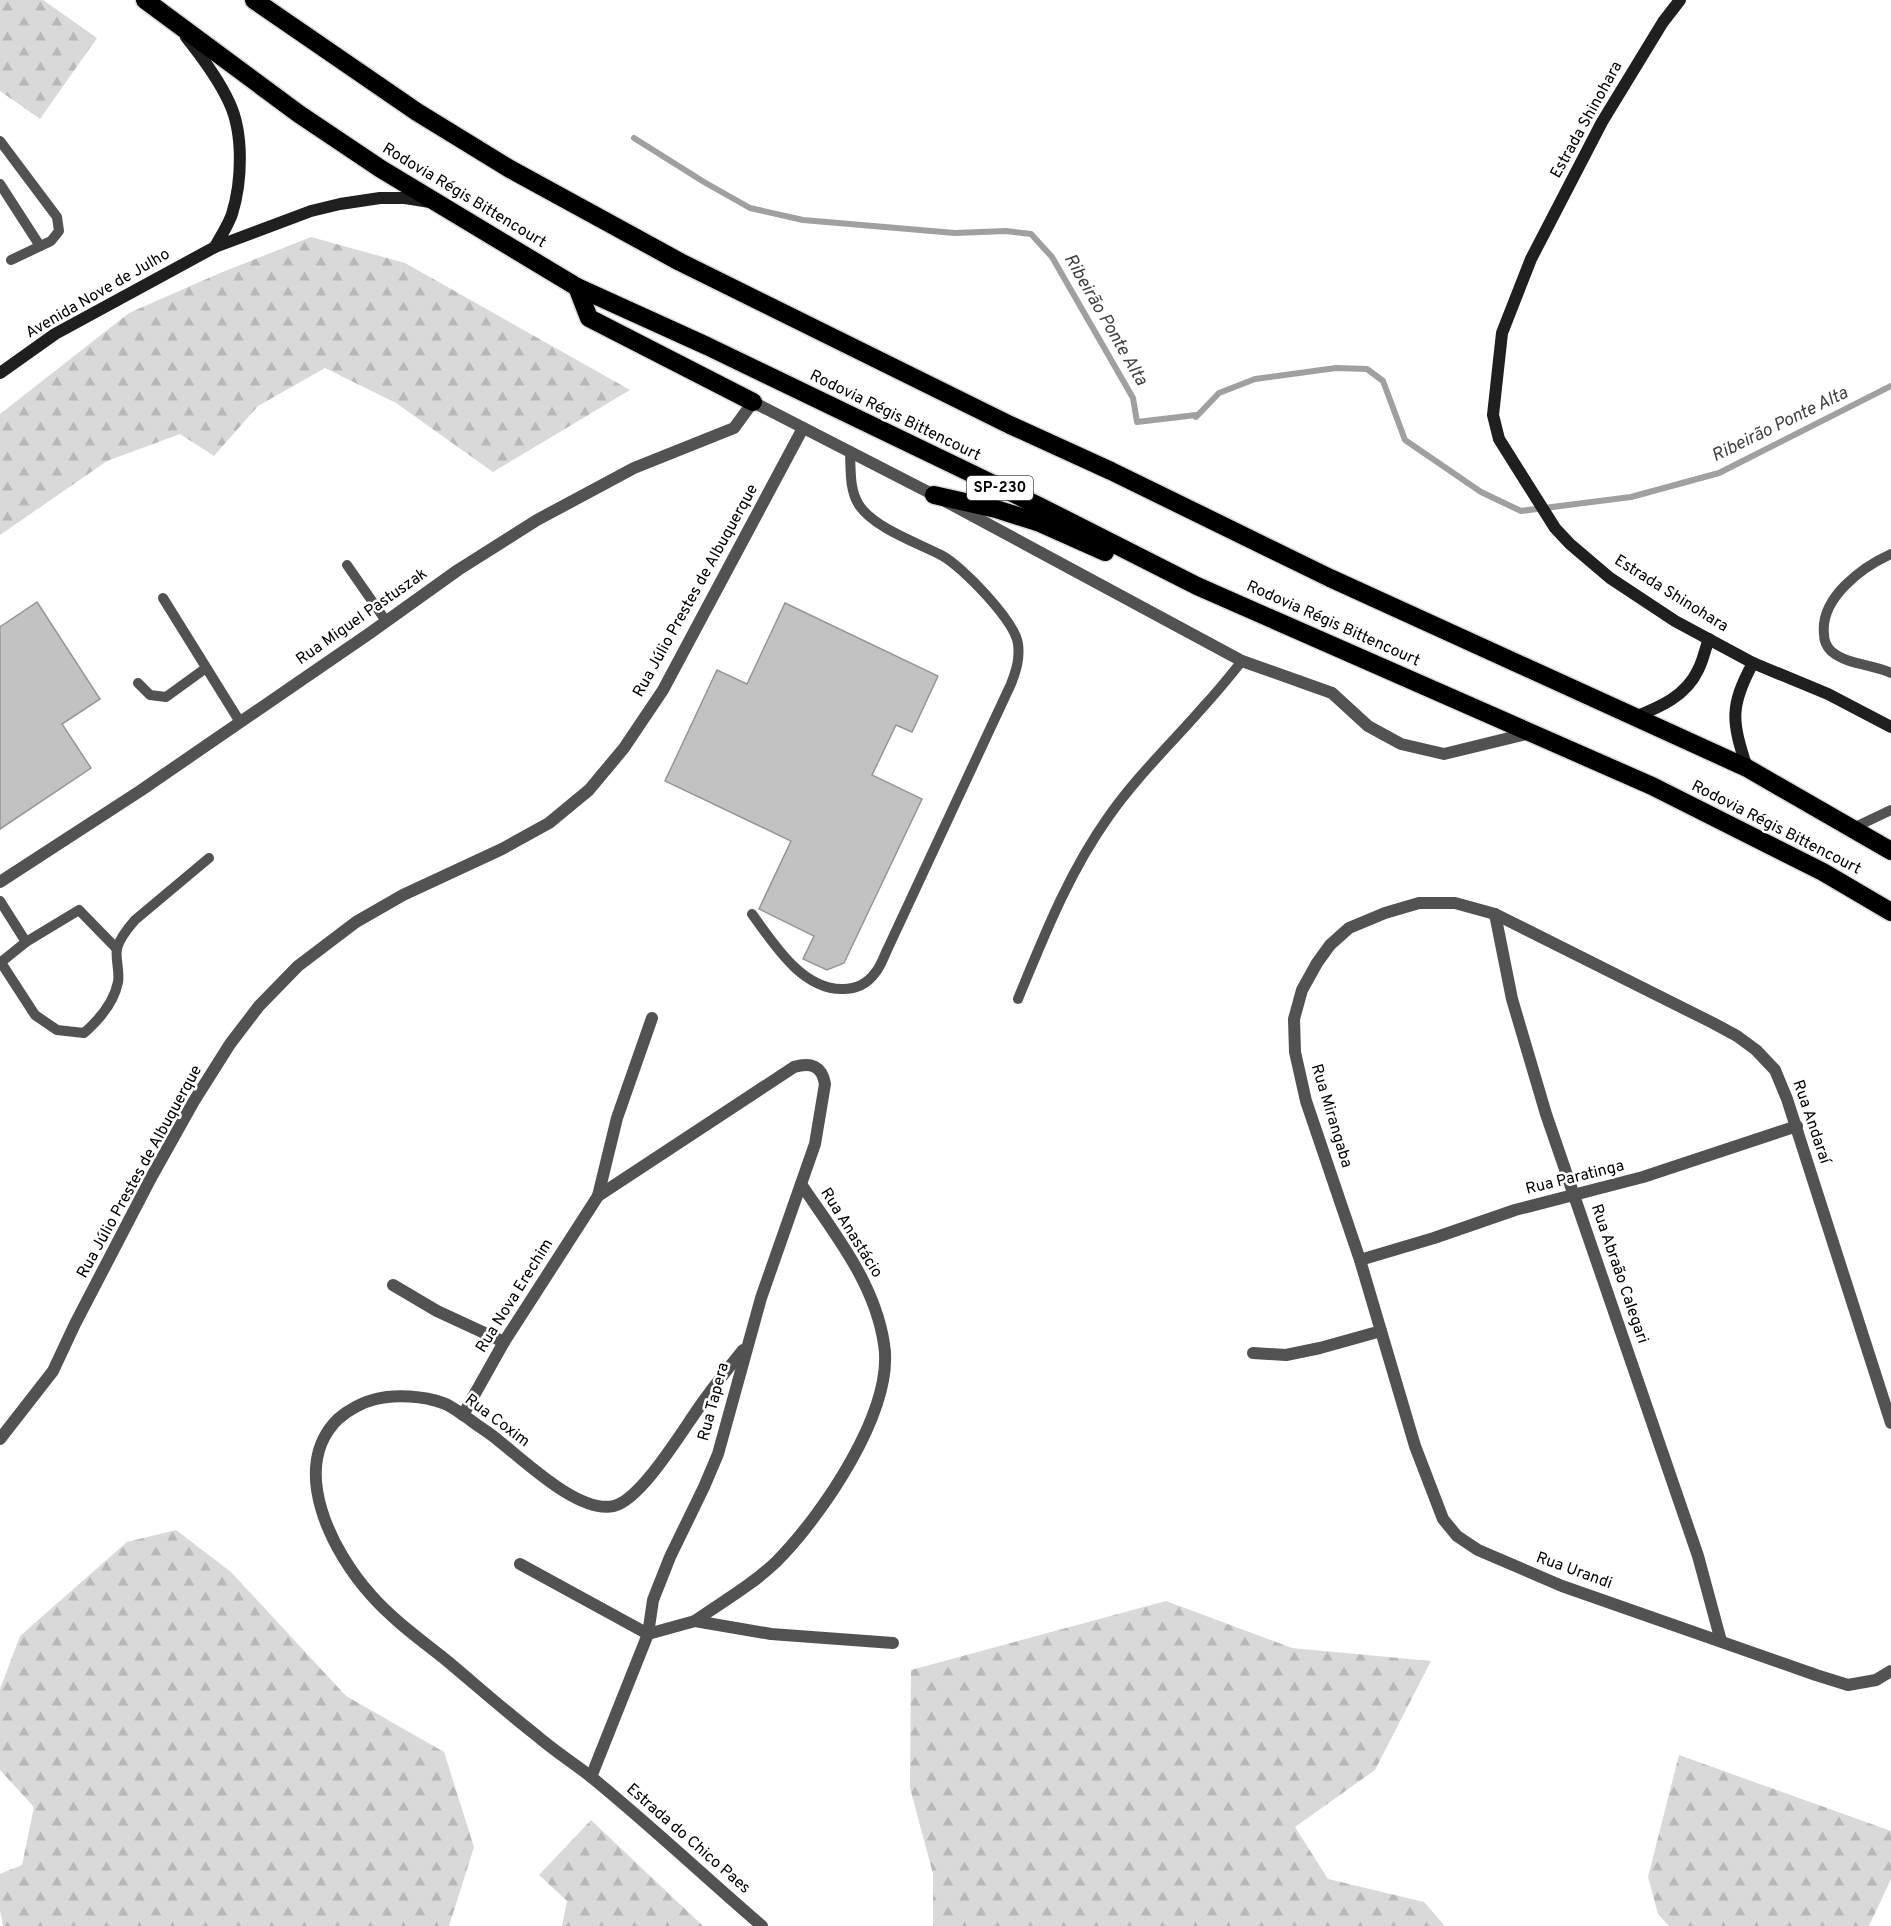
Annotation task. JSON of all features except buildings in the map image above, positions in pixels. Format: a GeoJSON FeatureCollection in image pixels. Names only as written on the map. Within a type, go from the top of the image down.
{"type":"FeatureCollection","features":[{"type":"Feature","properties":{"kind":"highway","name":"Rodovia Régis Bittencourt"},"geometry":{"type":"LineString","coordinates":[[145,0],[299,114],[381,169],[577,287],[707,346],[1039,506],[1197,586],[1652,786],[1823,872],[1891,912]]}},
{"type":"Feature","properties":{"kind":"highway","name":"Rodovia Régis Bittencourt"},"geometry":{"type":"LineString","coordinates":[[254,0],[417,112],[510,170],[681,262],[1010,425],[1111,471],[1330,578],[1747,768],[1891,851]]}},
{"type":"Feature","properties":{"kind":"highway"},"geometry":{"type":"LineString","coordinates":[[577,287],[589,318],[753,402]]}},
{"type":"Feature","properties":{"kind":"highway"},"geometry":{"type":"LineString","coordinates":[[934,495],[996,509],[1040,523],[1114,556],[1197,586]]}},
{"type":"Feature","properties":{"kind":"street","name":"Estrada Shinohara"},"geometry":{"type":"LineString","coordinates":[[1680,0],[1663,22],[1602,122],[1531,259],[1502,333],[1493,415],[1499,440],[1555,528],[1570,544],[1611,578],[1708,639],[1754,663],[1828,694],[1891,727]]}},
{"type":"Feature","properties":{"kind":"street"},"geometry":{"type":"LineString","coordinates":[[176,24],[220,85],[236,119],[240,154],[238,188],[231,216],[215,247]]}},
{"type":"Feature","properties":{"kind":"street","name":"Avenida Nove de Julho"},"geometry":{"type":"LineString","coordinates":[[0,373],[55,334],[215,247],[311,211],[340,204],[380,198],[405,198],[434,202]]}},
{"type":"Feature","properties":{"kind":"street"},"geometry":{"type":"LineString","coordinates":[[753,402],[934,495],[1242,661],[1332,693],[1368,726],[1401,744],[1444,754],[1532,732]]}},
{"type":"Feature","properties":{"kind":"street","name":"Rua Miguel Pastuszak"},"geometry":{"type":"LineString","coordinates":[[0,882],[130,798],[458,570],[537,520],[634,468],[734,428],[753,402]]}},
{"type":"Feature","properties":{"kind":"street","name":"Rua Júlio Prestes de Albuquerque"},"geometry":{"type":"LineString","coordinates":[[0,1439],[53,1371],[152,1176],[189,1110],[230,1044],[259,1006],[298,966],[356,922],[403,895],[502,849],[549,823],[589,790],[624,748],[663,690],[804,428]]}},
{"type":"Feature","properties":{"kind":"street"},"geometry":{"type":"LineString","coordinates":[[1635,717],[1667,704],[1689,685],[1698,670],[1708,639]]}},
{"type":"Feature","properties":{"kind":"street"},"geometry":{"type":"LineString","coordinates":[[1747,768],[1736,733],[1735,708],[1742,684],[1754,663]]}},
{"type":"Feature","properties":{"kind":"street","name":"Rua Mirangaba"},"geometry":{"type":"LineString","coordinates":[[1381,1331],[1360,1260],[1306,1101],[1295,1052],[1294,1018],[1302,990],[1330,945],[1349,928],[1385,913],[1419,903],[1455,903],[1495,914]]}},
{"type":"Feature","properties":{"kind":"street","name":"Rua Andaraí"},"geometry":{"type":"LineString","coordinates":[[1495,914],[1713,1023],[1746,1043],[1775,1070],[1797,1126],[1891,1423]]}},
{"type":"Feature","properties":{"kind":"street","name":"Rua Abraão Calegari"},"geometry":{"type":"LineString","coordinates":[[1495,914],[1512,999],[1546,1114],[1698,1556],[1720,1641]]}},
{"type":"Feature","properties":{"kind":"street","name":"Rua Nova Erechim"},"geometry":{"type":"LineString","coordinates":[[463,1415],[504,1342],[598,1196],[617,1118],[652,1018]]}},
{"type":"Feature","properties":{"kind":"street","name":"Rua Tapera"},"geometry":{"type":"LineString","coordinates":[[591,1777],[648,1634],[653,1600],[670,1557],[718,1454],[761,1298],[815,1144],[825,1084],[823,1075],[819,1069],[802,1064],[779,1077]]}},
{"type":"Feature","properties":{"kind":"street","name":"Rua Nova Erechim"},"geometry":{"type":"LineString","coordinates":[[598,1196],[779,1077]]}},
{"type":"Feature","properties":{"kind":"street","name":"Rua Paratinga"},"geometry":{"type":"LineString","coordinates":[[1360,1260],[1515,1210],[1643,1177],[1797,1126]]}},
{"type":"Feature","properties":{"kind":"street","name":"Rua Anastácio"},"geometry":{"type":"LineString","coordinates":[[695,1621],[774,1563],[816,1514],[838,1482],[858,1446],[884,1380],[884,1343],[862,1275],[801,1184]]}},
{"type":"Feature","properties":{"kind":"street"},"geometry":{"type":"LineString","coordinates":[[393,1285],[437,1311],[504,1342]]}},
{"type":"Feature","properties":{"kind":"street"},"geometry":{"type":"LineString","coordinates":[[1254,1353],[1286,1355],[1381,1331]]}},
{"type":"Feature","properties":{"kind":"street","name":"Rua Urandi"},"geometry":{"type":"LineString","coordinates":[[1381,1331],[1415,1446],[1430,1487],[1443,1519],[1457,1536],[1478,1550],[1562,1586],[1783,1664],[1848,1684],[1876,1680],[1891,1671]]}},
{"type":"Feature","properties":{"kind":"street","name":"Rua Coxim"},"geometry":{"type":"LineString","coordinates":[[591,1777],[538,1737],[405,1627],[371,1595],[348,1562],[322,1514],[315,1469],[319,1447],[327,1430],[346,1412],[375,1399],[418,1398],[444,1403],[498,1440],[538,1474],[582,1502],[604,1507],[617,1506],[634,1495],[747,1345]]}},
{"type":"Feature","properties":{"kind":"street"},"geometry":{"type":"LineString","coordinates":[[520,1564],[648,1634],[695,1621],[771,1634],[893,1643]]}},
{"type":"Feature","properties":{"kind":"street","name":"Estrada do Chico Paes"},"geometry":{"type":"LineString","coordinates":[[591,1777],[762,1926]]}},
{"type":"Feature","properties":{"kind":"lane"},"geometry":{"type":"LineString","coordinates":[[0,141],[57,217],[59,231],[51,241],[11,260]]}},
{"type":"Feature","properties":{"kind":"lane"},"geometry":{"type":"LineString","coordinates":[[0,184],[40,246]]}},
{"type":"Feature","properties":{"kind":"lane"},"geometry":{"type":"LineString","coordinates":[[752,914],[785,956],[817,984],[835,989],[852,989],[867,982],[876,972],[888,948],[1011,684],[1019,662],[1018,642],[1008,623],[965,572],[943,555],[875,520],[860,507],[852,489],[850,452]]}},
{"type":"Feature","properties":{"kind":"lane"},"geometry":{"type":"LineString","coordinates":[[1891,554],[1859,574],[1844,587],[1828,611],[1823,628],[1824,639],[1829,650],[1838,656],[1891,672]]}},
{"type":"Feature","properties":{"kind":"lane"},"geometry":{"type":"LineString","coordinates":[[347,565],[386,621]]}},
{"type":"Feature","properties":{"kind":"lane"},"geometry":{"type":"LineString","coordinates":[[163,598],[240,722]]}},
{"type":"Feature","properties":{"kind":"lane"},"geometry":{"type":"LineString","coordinates":[[1018,999],[1059,900],[1108,817],[1136,780],[1204,707],[1242,661]]}},
{"type":"Feature","properties":{"kind":"lane"},"geometry":{"type":"LineString","coordinates":[[138,682],[150,695],[166,697],[206,668]]}},
{"type":"Feature","properties":{"kind":"lane"},"geometry":{"type":"LineString","coordinates":[[1851,829],[1891,810]]}},
{"type":"Feature","properties":{"kind":"lane"},"geometry":{"type":"LineString","coordinates":[[117,949],[79,910],[26,942],[1,961],[35,1015],[57,1030],[84,1033],[100,1019],[113,997],[118,980],[117,949],[127,930],[135,920],[209,858]]}},
{"type":"Feature","properties":{"kind":"lane"},"geometry":{"type":"LineString","coordinates":[[0,902],[26,942]]}},
{"type":"Feature","properties":{"kind":"green space"},"geometry":{"type":"Polygon","coordinates":[[[0,0],[43,0],[97,38],[40,119],[0,91],[0,0]]]}},
{"type":"Feature","properties":{"kind":"green space"},"geometry":{"type":"Polygon","coordinates":[[[311,237],[405,263],[630,390],[493,472],[396,403],[325,368],[258,406],[214,456],[180,434],[107,461],[0,535],[0,414],[129,313],[220,273],[311,237]]]}},
{"type":"Feature","properties":{"kind":"green space"},"geometry":{"type":"Polygon","coordinates":[[[176,1530],[231,1572],[346,1696],[444,1752],[474,1847],[449,1926],[3,1926],[0,1910],[0,1874],[22,1865],[34,1807],[0,1770],[0,1689],[20,1636],[127,1542],[176,1530]]]}},
{"type":"Feature","properties":{"kind":"green space"},"geometry":{"type":"Polygon","coordinates":[[[1166,1601],[1292,1648],[1431,1661],[1375,1770],[1295,1827],[1328,1879],[1424,1902],[1445,1926],[933,1926],[933,1874],[910,1788],[911,1670],[1166,1601]]]}},
{"type":"Feature","properties":{"kind":"green space"},"geometry":{"type":"Polygon","coordinates":[[[1679,1755],[1891,1831],[1891,1879],[1869,1926],[1669,1926],[1658,1914],[1648,1877],[1679,1755]]]}},
{"type":"Feature","properties":{"kind":"green space"},"geometry":{"type":"Polygon","coordinates":[[[591,1820],[703,1926],[562,1926],[567,1901],[539,1875],[591,1820]]]}},
{"type":"Feature","properties":{"kind":"waterway","name":"Ribeirão Ponte Alta"},"geometry":{"type":"LineString","coordinates":[[634,138],[750,208],[803,220],[955,233],[1006,231],[1031,234],[1052,257],[1133,398],[1137,422],[1196,415],[1196,417],[1219,393],[1255,379],[1336,368],[1367,369],[1383,381],[1405,440],[1481,492],[1521,511],[1631,497],[1719,473],[1891,386]]}}]}
